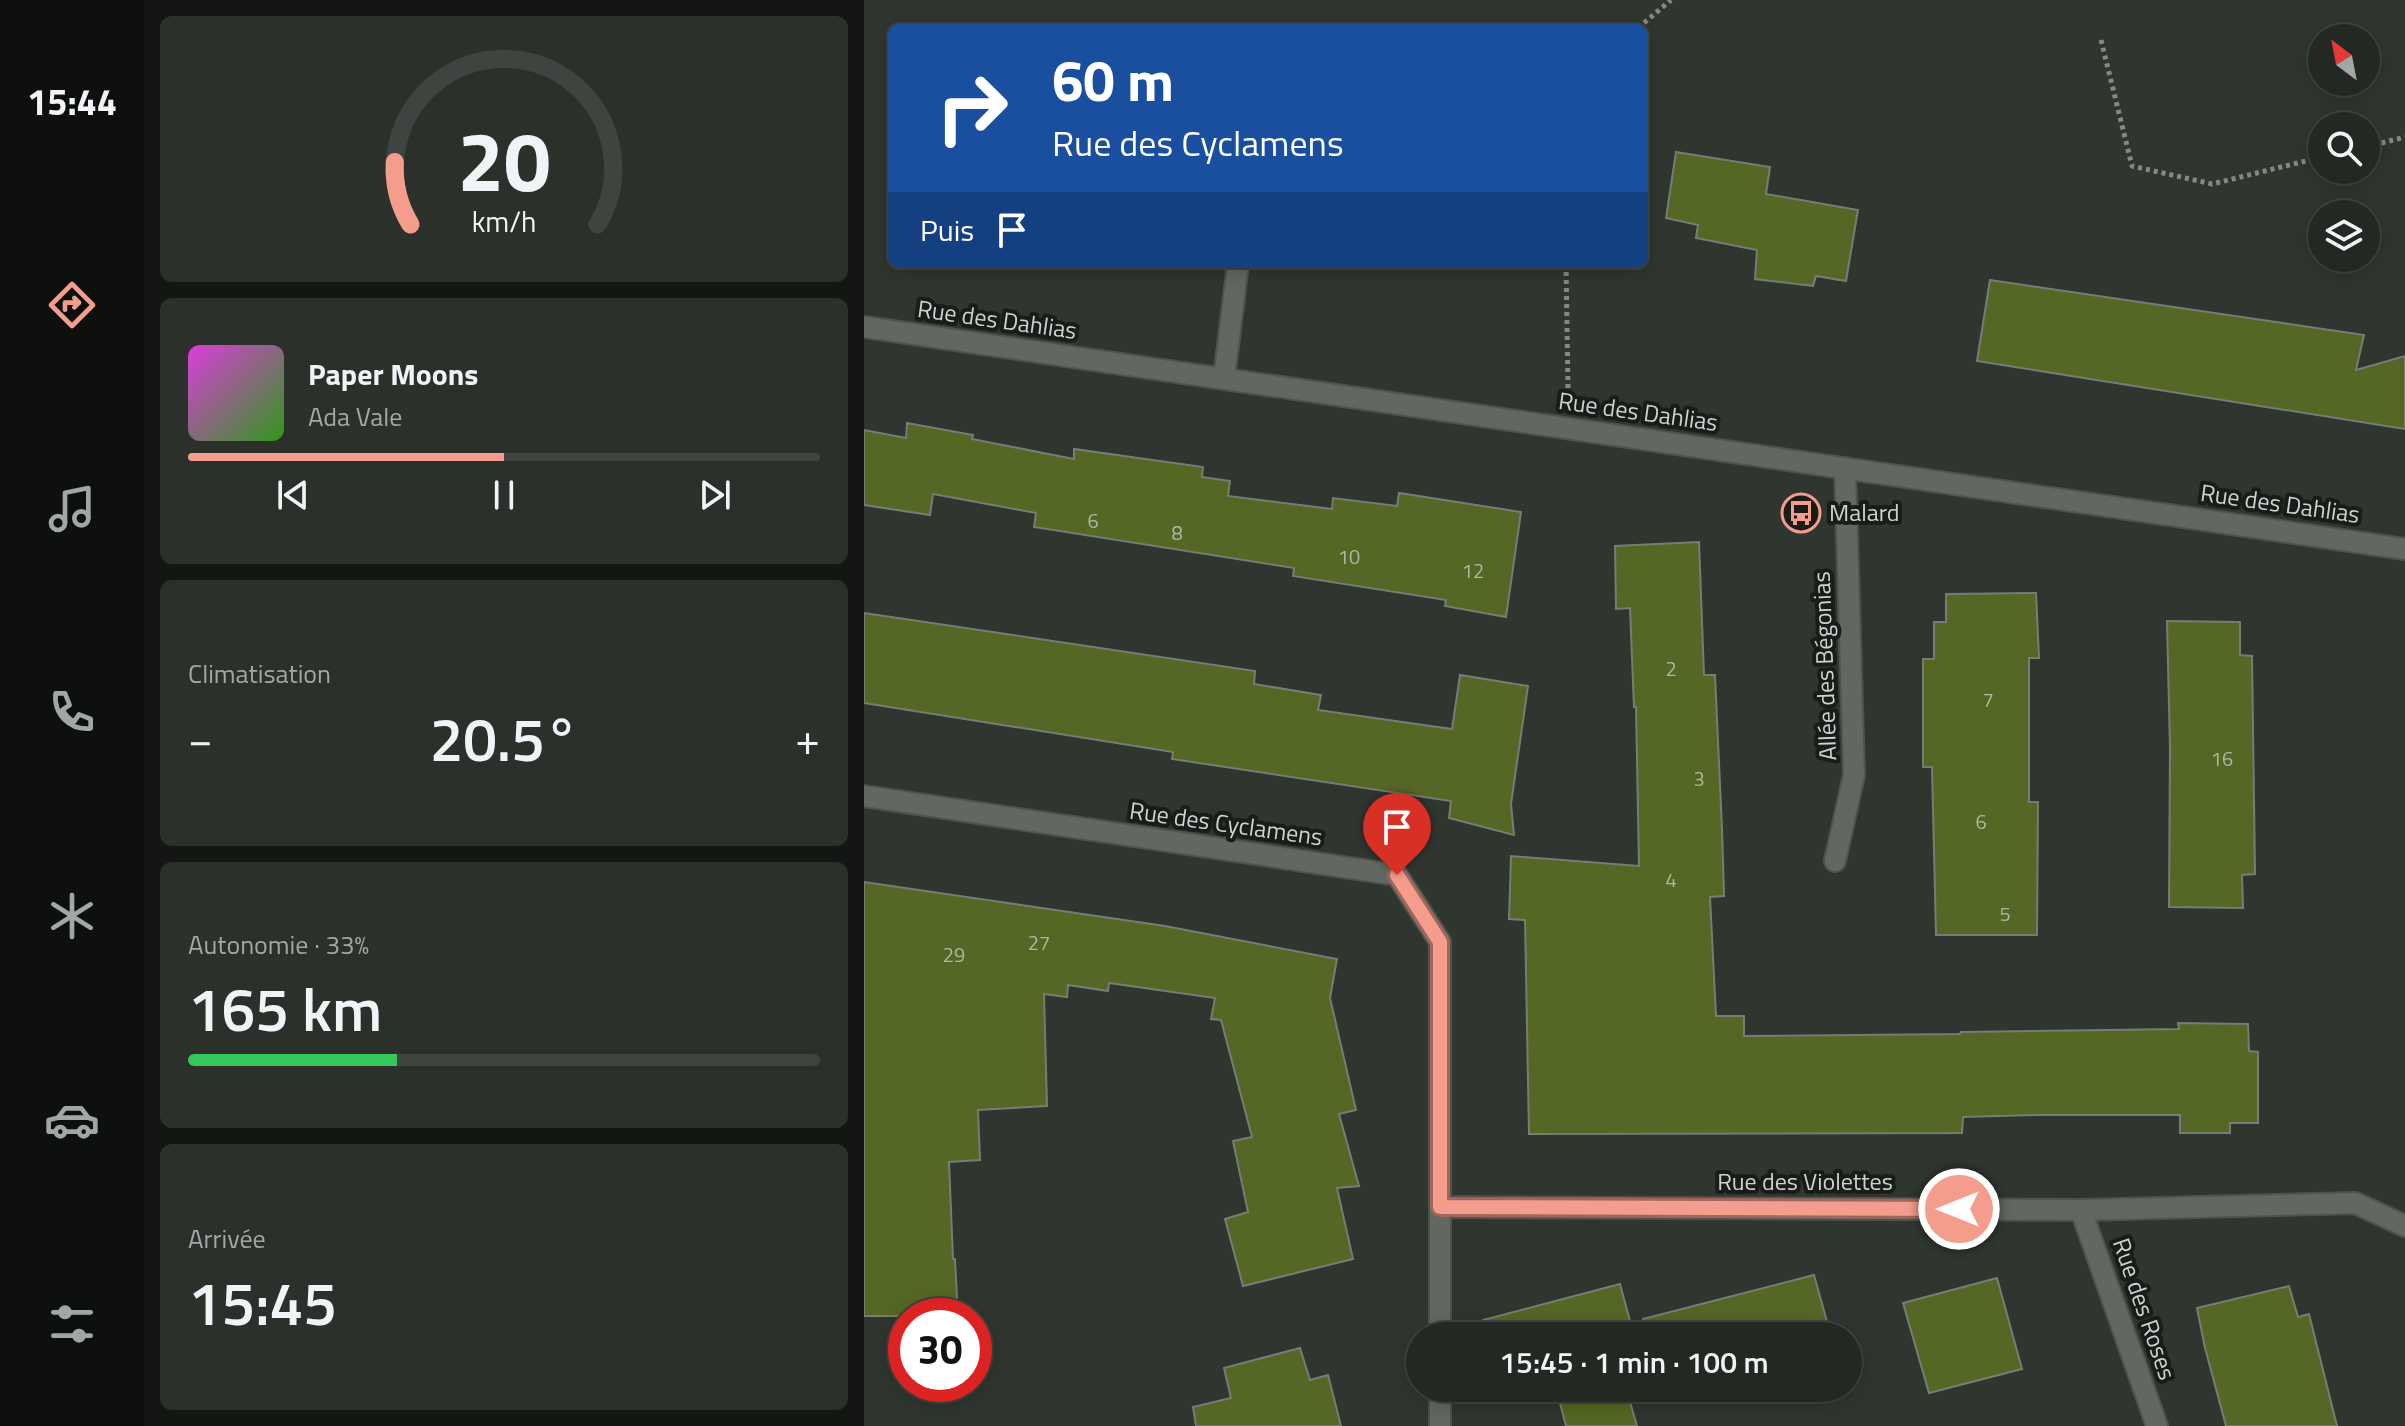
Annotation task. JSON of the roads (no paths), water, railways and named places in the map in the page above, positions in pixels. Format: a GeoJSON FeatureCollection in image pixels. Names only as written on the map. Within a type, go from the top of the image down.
{"type":"FeatureCollection","features":[{"type":"Feature","properties":{"kind":"street"},"geometry":{"type":"LineString","coordinates":[[1224,378],[1238,268]]}},
{"type":"Feature","properties":{"kind":"street","name":"Rue des Dahlias"},"geometry":{"type":"LineString","coordinates":[[864,327],[2405,549]]}},
{"type":"Feature","properties":{"kind":"street","name":"Allée des Bégonias"},"geometry":{"type":"LineString","coordinates":[[1835,861],[1854,775],[1845,468]]}},
{"type":"Feature","properties":{"kind":"street","name":"Rue des Cyclamens"},"geometry":{"type":"LineString","coordinates":[[864,796],[1397,875],[1440,942],[1440,1322]]}},
{"type":"Feature","properties":{"kind":"street","name":"Rue des Violettes"},"geometry":{"type":"LineString","coordinates":[[1440,1207],[2081,1210],[2355,1203],[2405,1226]]}},
{"type":"Feature","properties":{"kind":"street","name":"Rue des Roses"},"geometry":{"type":"LineString","coordinates":[[2081,1210],[2157,1426]]}},
{"type":"Feature","properties":{"kind":"street"},"geometry":{"type":"LineString","coordinates":[[1440,1402],[1440,1426]]}},
{"type":"Feature","properties":{"kind":"place","name":"Malard"},"geometry":{"type":"Point","coordinates":[1801,513]}}]}
